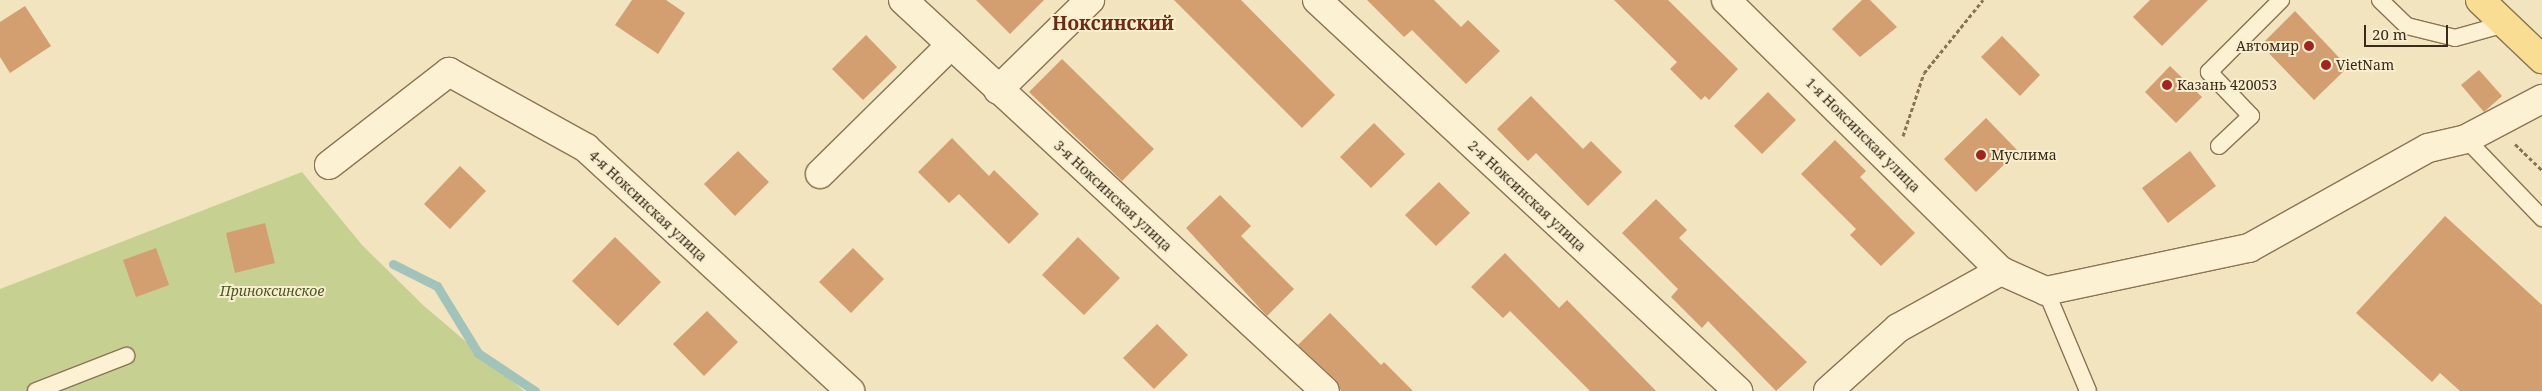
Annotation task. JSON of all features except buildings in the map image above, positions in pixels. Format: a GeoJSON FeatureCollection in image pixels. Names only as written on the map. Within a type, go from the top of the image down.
{"type":"FeatureCollection","features":[{"type":"Feature","properties":{"kind":"main road"},"geometry":{"type":"LineString","coordinates":[[2480,0],[2542,59]]}},
{"type":"Feature","properties":{"kind":"street","name":"3-я Ноксинская улица"},"geometry":{"type":"LineString","coordinates":[[903,0],[1325,391]]}},
{"type":"Feature","properties":{"kind":"street"},"geometry":{"type":"LineString","coordinates":[[998,90],[1090,0]]}},
{"type":"Feature","properties":{"kind":"street","name":"2-я Ноксинская улица"},"geometry":{"type":"LineString","coordinates":[[1316,0],[1738,391]]}},
{"type":"Feature","properties":{"kind":"street","name":"1-я Ноксинская улица"},"geometry":{"type":"LineString","coordinates":[[1726,0],[2001,271]]}},
{"type":"Feature","properties":{"kind":"street"},"geometry":{"type":"LineString","coordinates":[[820,174],[951,45]]}},
{"type":"Feature","properties":{"kind":"street","name":"4-я Ноксинская улица"},"geometry":{"type":"LineString","coordinates":[[329,165],[449,72],[586,148],[850,391]]}},
{"type":"Feature","properties":{"kind":"street"},"geometry":{"type":"LineString","coordinates":[[1828,391],[1898,328],[2001,271],[2046,291],[2249,248],[2428,148],[2466,138],[2542,99]]}},
{"type":"Feature","properties":{"kind":"lane"},"geometry":{"type":"LineString","coordinates":[[2219,146],[2251,116],[2209,72],[2281,0]]}},
{"type":"Feature","properties":{"kind":"lane"},"geometry":{"type":"LineString","coordinates":[[2380,0],[2407,26],[2455,38],[2506,24]]}},
{"type":"Feature","properties":{"kind":"lane"},"geometry":{"type":"LineString","coordinates":[[2466,138],[2542,218]]}},
{"type":"Feature","properties":{"kind":"lane"},"geometry":{"type":"LineString","coordinates":[[2046,291],[2088,391]]}},
{"type":"Feature","properties":{"kind":"lane"},"geometry":{"type":"LineString","coordinates":[[36,391],[126,356]]}},
{"type":"Feature","properties":{"kind":"path"},"geometry":{"type":"LineString","coordinates":[[1893,164],[1924,73],[1983,0]]}},
{"type":"Feature","properties":{"kind":"path"},"geometry":{"type":"LineString","coordinates":[[2494,124],[2542,170]]}},
{"type":"Feature","properties":{"kind":"green space","name":"Приноксинское"},"geometry":{"type":"Polygon","coordinates":[[[302,172],[362,245],[424,306],[524,391],[0,391],[0,289],[302,172]]]}},
{"type":"Feature","properties":{"kind":"waterway"},"geometry":{"type":"LineString","coordinates":[[393,264],[437,286],[478,353],[535,391]]}},
{"type":"Feature","properties":{"kind":"place","name":"Автомир"},"geometry":{"type":"Point","coordinates":[2309,46]}},
{"type":"Feature","properties":{"kind":"place","name":"VietNam"},"geometry":{"type":"Point","coordinates":[2326,65]}},
{"type":"Feature","properties":{"kind":"place","name":"Казань 420053"},"geometry":{"type":"Point","coordinates":[2167,85]}},
{"type":"Feature","properties":{"kind":"place","name":"Муслима"},"geometry":{"type":"Point","coordinates":[1981,155]}},
{"type":"Feature","properties":{"kind":"district","name":"Ноксинский"},"geometry":{"type":"Point","coordinates":[1113,24]}}]}
